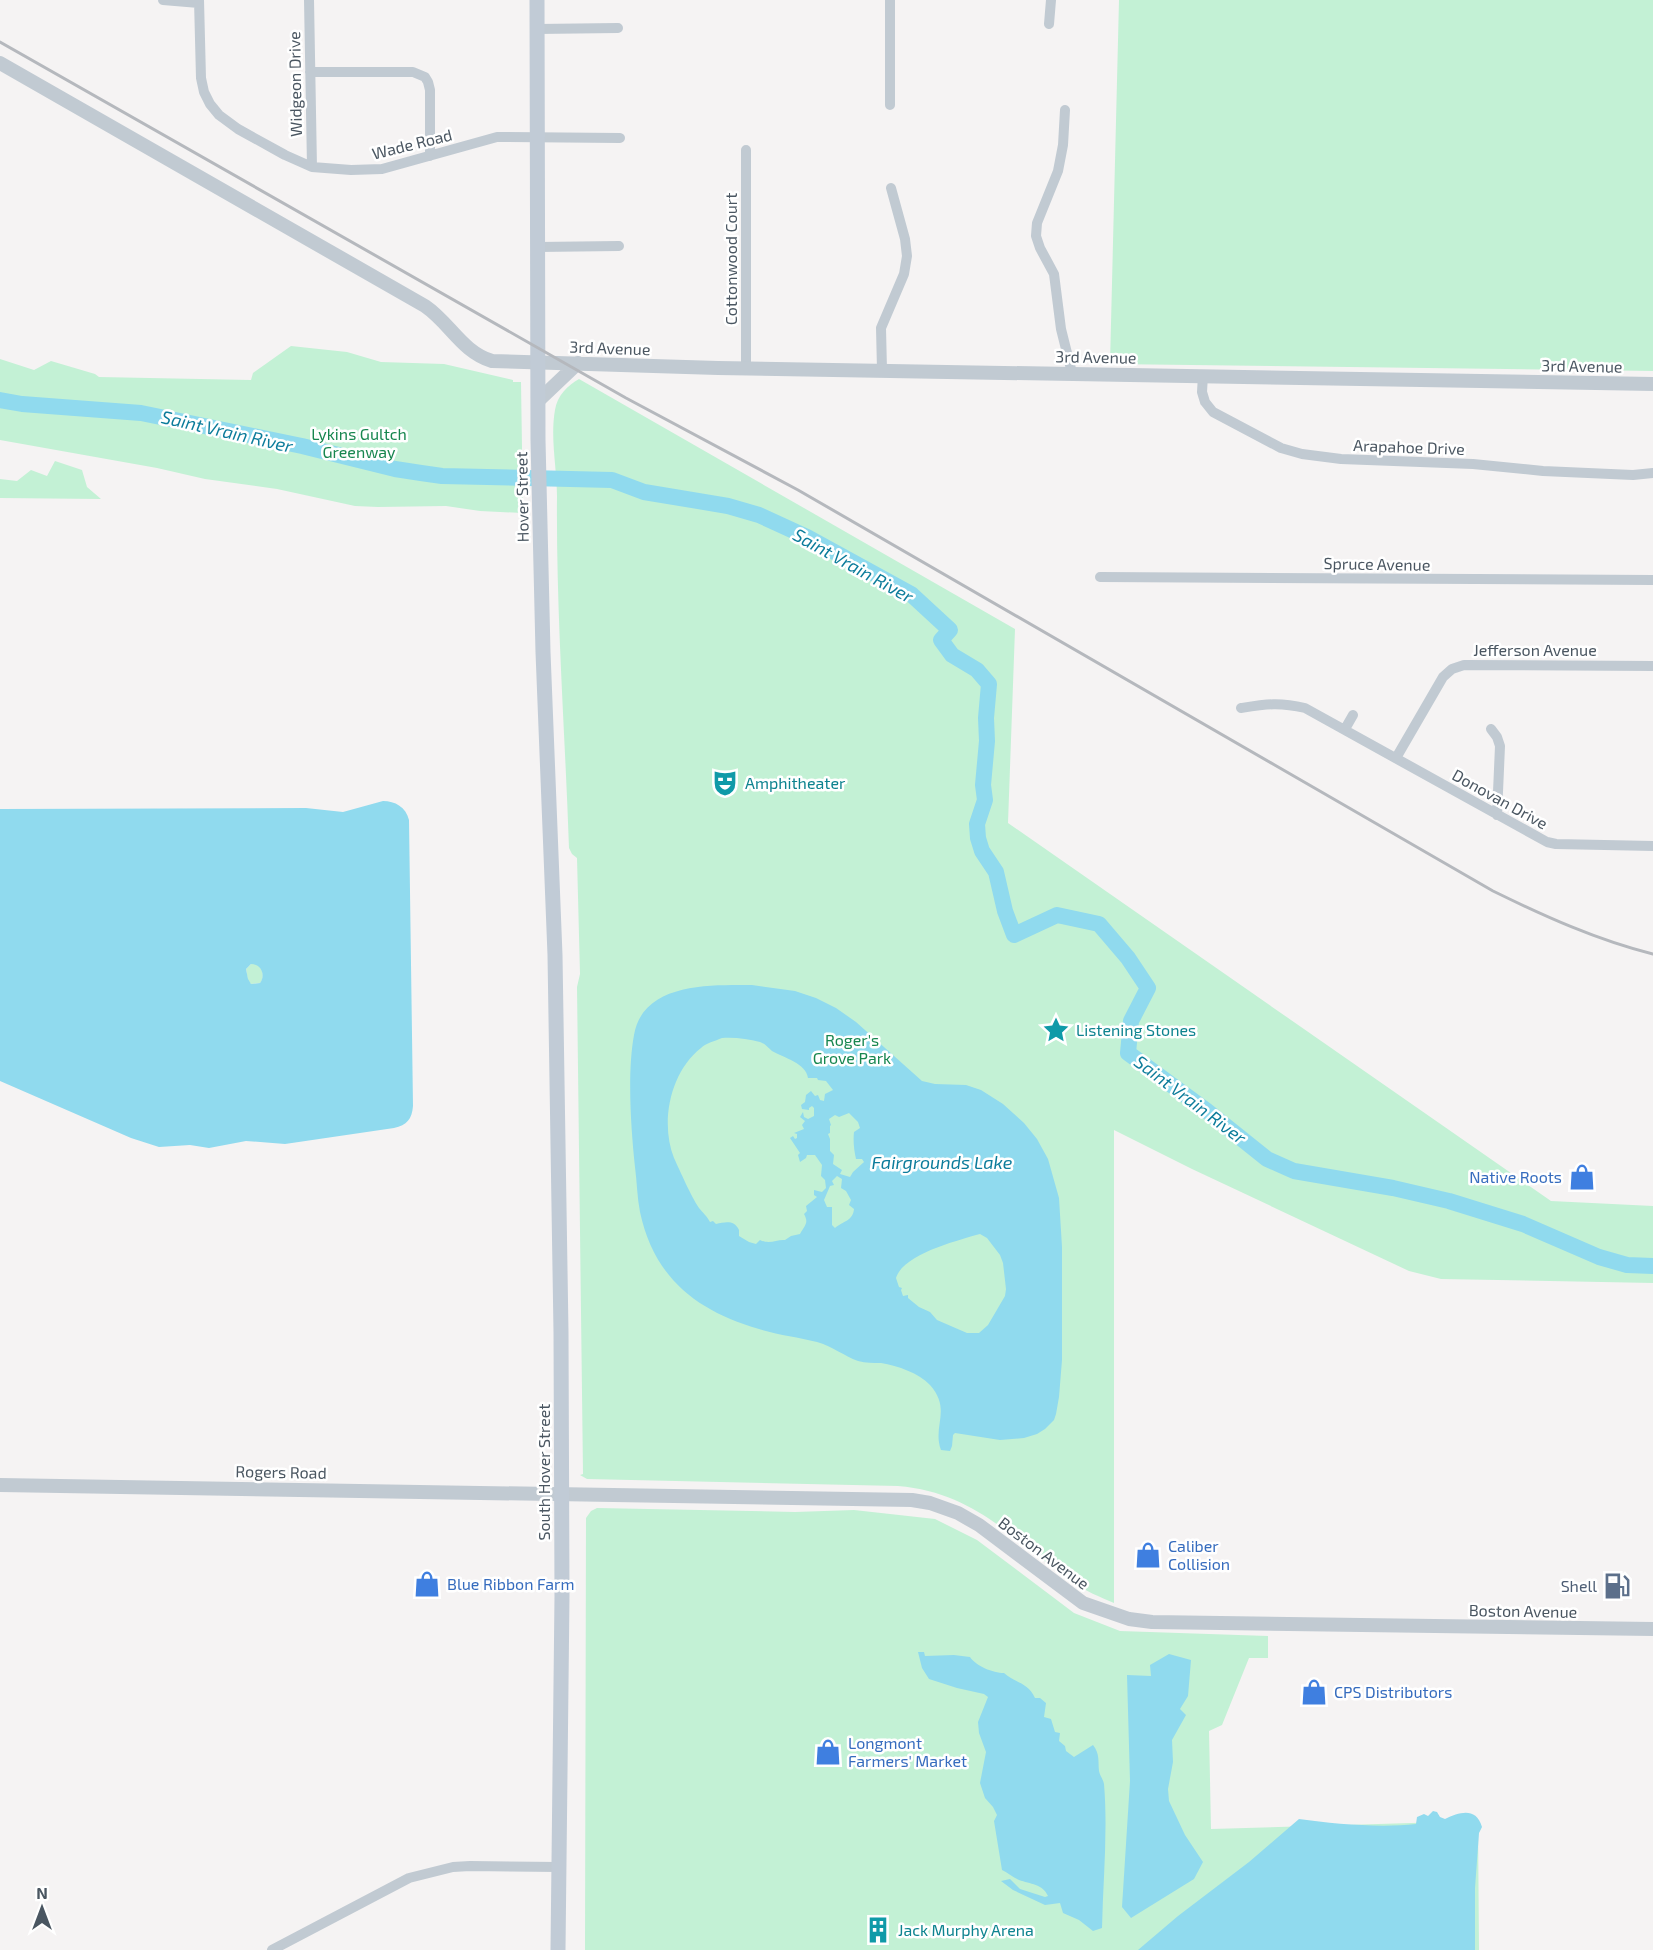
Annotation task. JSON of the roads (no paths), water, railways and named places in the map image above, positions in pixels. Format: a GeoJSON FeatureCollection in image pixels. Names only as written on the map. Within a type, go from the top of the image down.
{"type":"FeatureCollection","features":[{"type":"Feature","properties":{"kind":"main road","name":"Hover Street"},"geometry":{"type":"LineString","coordinates":[[537,0],[538,440],[556,993]]}},
{"type":"Feature","properties":{"kind":"main road","name":"South Hover Street"},"geometry":{"type":"LineString","coordinates":[[556,993],[562,1494],[558,1950]]}},
{"type":"Feature","properties":{"kind":"street"},"geometry":{"type":"LineString","coordinates":[[163,0],[199,2]]}},
{"type":"Feature","properties":{"kind":"street","name":"Widgeon Drive"},"geometry":{"type":"LineString","coordinates":[[309,0],[312,167]]}},
{"type":"Feature","properties":{"kind":"street"},"geometry":{"type":"LineString","coordinates":[[890,0],[890,105]]}},
{"type":"Feature","properties":{"kind":"street"},"geometry":{"type":"LineString","coordinates":[[1049,24],[1051,0]]}},
{"type":"Feature","properties":{"kind":"street","name":"Wade Road"},"geometry":{"type":"LineString","coordinates":[[199,2],[201,82],[206,98],[214,110],[238,129],[312,167],[378,170],[486,139],[620,138]]}},
{"type":"Feature","properties":{"kind":"street"},"geometry":{"type":"LineString","coordinates":[[537,29],[618,28]]}},
{"type":"Feature","properties":{"kind":"street","name":"3rd Avenue"},"geometry":{"type":"LineString","coordinates":[[0,63],[425,306],[469,350],[476,355],[498,362],[1653,384]]}},
{"type":"Feature","properties":{"kind":"street"},"geometry":{"type":"LineString","coordinates":[[310,72],[407,72],[424,76],[429,86],[430,156]]}},
{"type":"Feature","properties":{"kind":"street"},"geometry":{"type":"LineString","coordinates":[[1065,110],[1063,146],[1058,171],[1037,223],[1036,236],[1054,274],[1061,329],[1072,373]]}},
{"type":"Feature","properties":{"kind":"street","name":"Cottonwood Court"},"geometry":{"type":"LineString","coordinates":[[746,150],[746,368]]}},
{"type":"Feature","properties":{"kind":"street"},"geometry":{"type":"LineString","coordinates":[[882,370],[881,328],[904,274],[907,256],[905,239],[891,188]]}},
{"type":"Feature","properties":{"kind":"street"},"geometry":{"type":"LineString","coordinates":[[538,247],[619,246]]}},
{"type":"Feature","properties":{"kind":"street"},"geometry":{"type":"LineString","coordinates":[[538,401],[578,363]]}},
{"type":"Feature","properties":{"kind":"street","name":"Arapahoe Drive"},"geometry":{"type":"LineString","coordinates":[[1203,375],[1202,392],[1205,402],[1213,412],[1281,448],[1302,454],[1341,459],[1473,464],[1543,471],[1633,475],[1653,473]]}},
{"type":"Feature","properties":{"kind":"street","name":"Spruce Avenue"},"geometry":{"type":"LineString","coordinates":[[1100,578],[1653,580]]}},
{"type":"Feature","properties":{"kind":"street","name":"Jefferson Avenue"},"geometry":{"type":"LineString","coordinates":[[1396,758],[1443,677],[1452,669],[1464,665],[1653,666]]}},
{"type":"Feature","properties":{"kind":"street","name":"Donovan Drive"},"geometry":{"type":"LineString","coordinates":[[1241,708],[1268,703],[1289,704],[1305,708],[1537,837],[1556,844],[1653,846]]}},
{"type":"Feature","properties":{"kind":"street"},"geometry":{"type":"LineString","coordinates":[[1345,729],[1353,715]]}},
{"type":"Feature","properties":{"kind":"street"},"geometry":{"type":"LineString","coordinates":[[1491,729],[1500,746],[1497,815]]}},
{"type":"Feature","properties":{"kind":"street","name":"Rogers Road"},"geometry":{"type":"LineString","coordinates":[[0,1485],[562,1494]]}},
{"type":"Feature","properties":{"kind":"street","name":"Boston Avenue"},"geometry":{"type":"LineString","coordinates":[[562,1494],[912,1500],[930,1503],[958,1513],[979,1525],[1083,1603],[1134,1620],[1340,1626],[1653,1629]]}},
{"type":"Feature","properties":{"kind":"street"},"geometry":{"type":"LineString","coordinates":[[272,1950],[409,1878],[453,1867],[559,1867]]}},
{"type":"Feature","properties":{"kind":"water"},"geometry":{"type":"Polygon","coordinates":[[[387,801],[403,808],[409,820],[413,1106],[410,1118],[405,1123],[394,1128],[285,1144],[246,1141],[209,1148],[190,1145],[159,1147],[131,1138],[0,1081],[0,809],[306,808],[343,812],[387,801]],[[251,964],[246,969],[251,984],[260,983],[263,977],[260,968],[251,964]]]}},
{"type":"Feature","properties":{"kind":"water","name":"Fairgrounds Lake"},"geometry":{"type":"Polygon","coordinates":[[[752,985],[795,991],[836,1008],[856,1022],[922,1081],[935,1084],[966,1085],[981,1090],[1003,1104],[1024,1123],[1037,1139],[1048,1159],[1059,1198],[1062,1247],[1062,1360],[1059,1397],[1054,1420],[1045,1429],[1024,1438],[1000,1440],[955,1433],[950,1451],[941,1450],[939,1441],[940,1402],[930,1385],[920,1377],[894,1366],[858,1361],[817,1342],[737,1322],[698,1301],[667,1273],[656,1256],[647,1235],[639,1206],[630,1101],[634,1035],[640,1018],[650,1005],[664,996],[699,987],[752,985]],[[722,1038],[708,1043],[690,1058],[682,1070],[675,1084],[668,1114],[670,1144],[686,1183],[699,1208],[710,1222],[732,1223],[739,1230],[739,1236],[749,1242],[756,1244],[760,1240],[767,1242],[785,1240],[800,1234],[806,1222],[804,1214],[807,1211],[806,1206],[817,1197],[814,1195],[814,1190],[822,1192],[826,1188],[825,1180],[821,1176],[822,1165],[815,1155],[807,1155],[800,1162],[798,1155],[800,1153],[790,1138],[793,1136],[797,1138],[797,1134],[794,1133],[804,1129],[802,1125],[805,1121],[800,1117],[803,1112],[804,1117],[808,1119],[814,1116],[812,1106],[809,1110],[802,1109],[801,1105],[805,1102],[806,1095],[811,1091],[824,1101],[825,1094],[833,1090],[826,1081],[808,1078],[803,1068],[762,1043],[737,1038],[722,1038]],[[849,1113],[839,1117],[835,1115],[829,1119],[831,1125],[828,1134],[830,1151],[834,1155],[833,1164],[842,1170],[840,1174],[850,1177],[864,1162],[862,1159],[856,1159],[854,1149],[854,1132],[860,1128],[858,1122],[849,1113]],[[837,1176],[832,1181],[834,1185],[830,1186],[824,1200],[827,1207],[832,1207],[832,1225],[835,1228],[850,1218],[854,1209],[849,1205],[851,1200],[846,1191],[841,1188],[842,1179],[837,1176]],[[980,1234],[920,1255],[901,1269],[896,1278],[899,1287],[902,1288],[903,1296],[908,1295],[908,1298],[930,1312],[937,1320],[967,1333],[979,1333],[988,1325],[1005,1296],[1003,1263],[987,1238],[980,1234]]]}},
{"type":"Feature","properties":{"kind":"water"},"geometry":{"type":"Polygon","coordinates":[[[918,1652],[924,1652],[925,1656],[970,1657],[985,1668],[1004,1673],[1029,1689],[1035,1698],[1040,1698],[1046,1703],[1044,1717],[1051,1719],[1055,1732],[1060,1733],[1059,1741],[1065,1746],[1066,1751],[1074,1757],[1093,1745],[1097,1751],[1099,1771],[1104,1784],[1105,1802],[1102,1928],[1093,1931],[1079,1920],[1063,1913],[1060,1903],[1045,1905],[1013,1890],[1001,1881],[1010,1879],[1020,1889],[1048,1896],[1040,1887],[1019,1880],[1002,1870],[994,1821],[997,1815],[985,1798],[980,1783],[986,1752],[979,1733],[978,1722],[988,1697],[929,1679],[922,1668],[918,1652]]]}},
{"type":"Feature","properties":{"kind":"water"},"geometry":{"type":"Polygon","coordinates":[[[1169,1654],[1191,1660],[1188,1696],[1180,1709],[1186,1715],[1172,1740],[1173,1762],[1168,1789],[1169,1801],[1185,1835],[1203,1862],[1194,1879],[1131,1918],[1122,1907],[1130,1781],[1127,1675],[1151,1676],[1150,1665],[1169,1654]]]}},
{"type":"Feature","properties":{"kind":"water"},"geometry":{"type":"Polygon","coordinates":[[[1433,1811],[1445,1819],[1456,1814],[1472,1814],[1476,1816],[1482,1827],[1479,1833],[1475,1888],[1475,1950],[1138,1950],[1299,1819],[1388,1826],[1416,1824],[1417,1817],[1424,1814],[1428,1816],[1433,1811]]]}},
{"type":"Feature","properties":{"kind":"waterway","name":"Saint Vrain River"},"geometry":{"type":"LineString","coordinates":[[0,400],[22,404],[141,413],[302,446],[395,469],[442,476],[612,480],[644,492],[728,506],[759,515],[807,537],[911,594],[950,630],[941,640],[952,655],[977,670],[989,684],[983,785],[985,800],[977,824],[982,851],[996,872],[1005,911],[1014,935],[1057,915],[1099,924],[1128,958],[1148,988],[1131,1021],[1128,1053],[1267,1159],[1294,1171],[1393,1188],[1449,1201],[1523,1224],[1599,1257],[1627,1265],[1653,1266]]}},
{"type":"Feature","properties":{"kind":"railway"},"geometry":{"type":"LineString","coordinates":[[0,42],[626,398],[798,490],[1493,891],[1571,927],[1653,954]]}},
{"type":"Feature","properties":{"kind":"place","name":"Amphitheater"},"geometry":{"type":"Point","coordinates":[725,783]}},
{"type":"Feature","properties":{"kind":"place","name":"Listening Stones"},"geometry":{"type":"Point","coordinates":[1056,1030]}},
{"type":"Feature","properties":{"kind":"place","name":"Native Roots"},"geometry":{"type":"Point","coordinates":[1582,1177]}},
{"type":"Feature","properties":{"kind":"place","name":"Caliber Collision"},"geometry":{"type":"Point","coordinates":[1148,1555]}},
{"type":"Feature","properties":{"kind":"place","name":"Blue Ribbon Farm"},"geometry":{"type":"Point","coordinates":[427,1584]}},
{"type":"Feature","properties":{"kind":"place","name":"Shell"},"geometry":{"type":"Point","coordinates":[1617,1586]}},
{"type":"Feature","properties":{"kind":"place","name":"CPS Distributors"},"geometry":{"type":"Point","coordinates":[1314,1692]}},
{"type":"Feature","properties":{"kind":"place","name":"Longmont Farmers' Market"},"geometry":{"type":"Point","coordinates":[828,1752]}},
{"type":"Feature","properties":{"kind":"place","name":"Jack Murphy Arena"},"geometry":{"type":"Point","coordinates":[878,1930]}},
{"type":"Feature","properties":{"kind":"park label","name":"Lykins Gultch Greenway"},"geometry":{"type":"Point","coordinates":[359,443]}},
{"type":"Feature","properties":{"kind":"park label","name":"Roger's Grove Park"},"geometry":{"type":"Point","coordinates":[852,1049]}}]}
